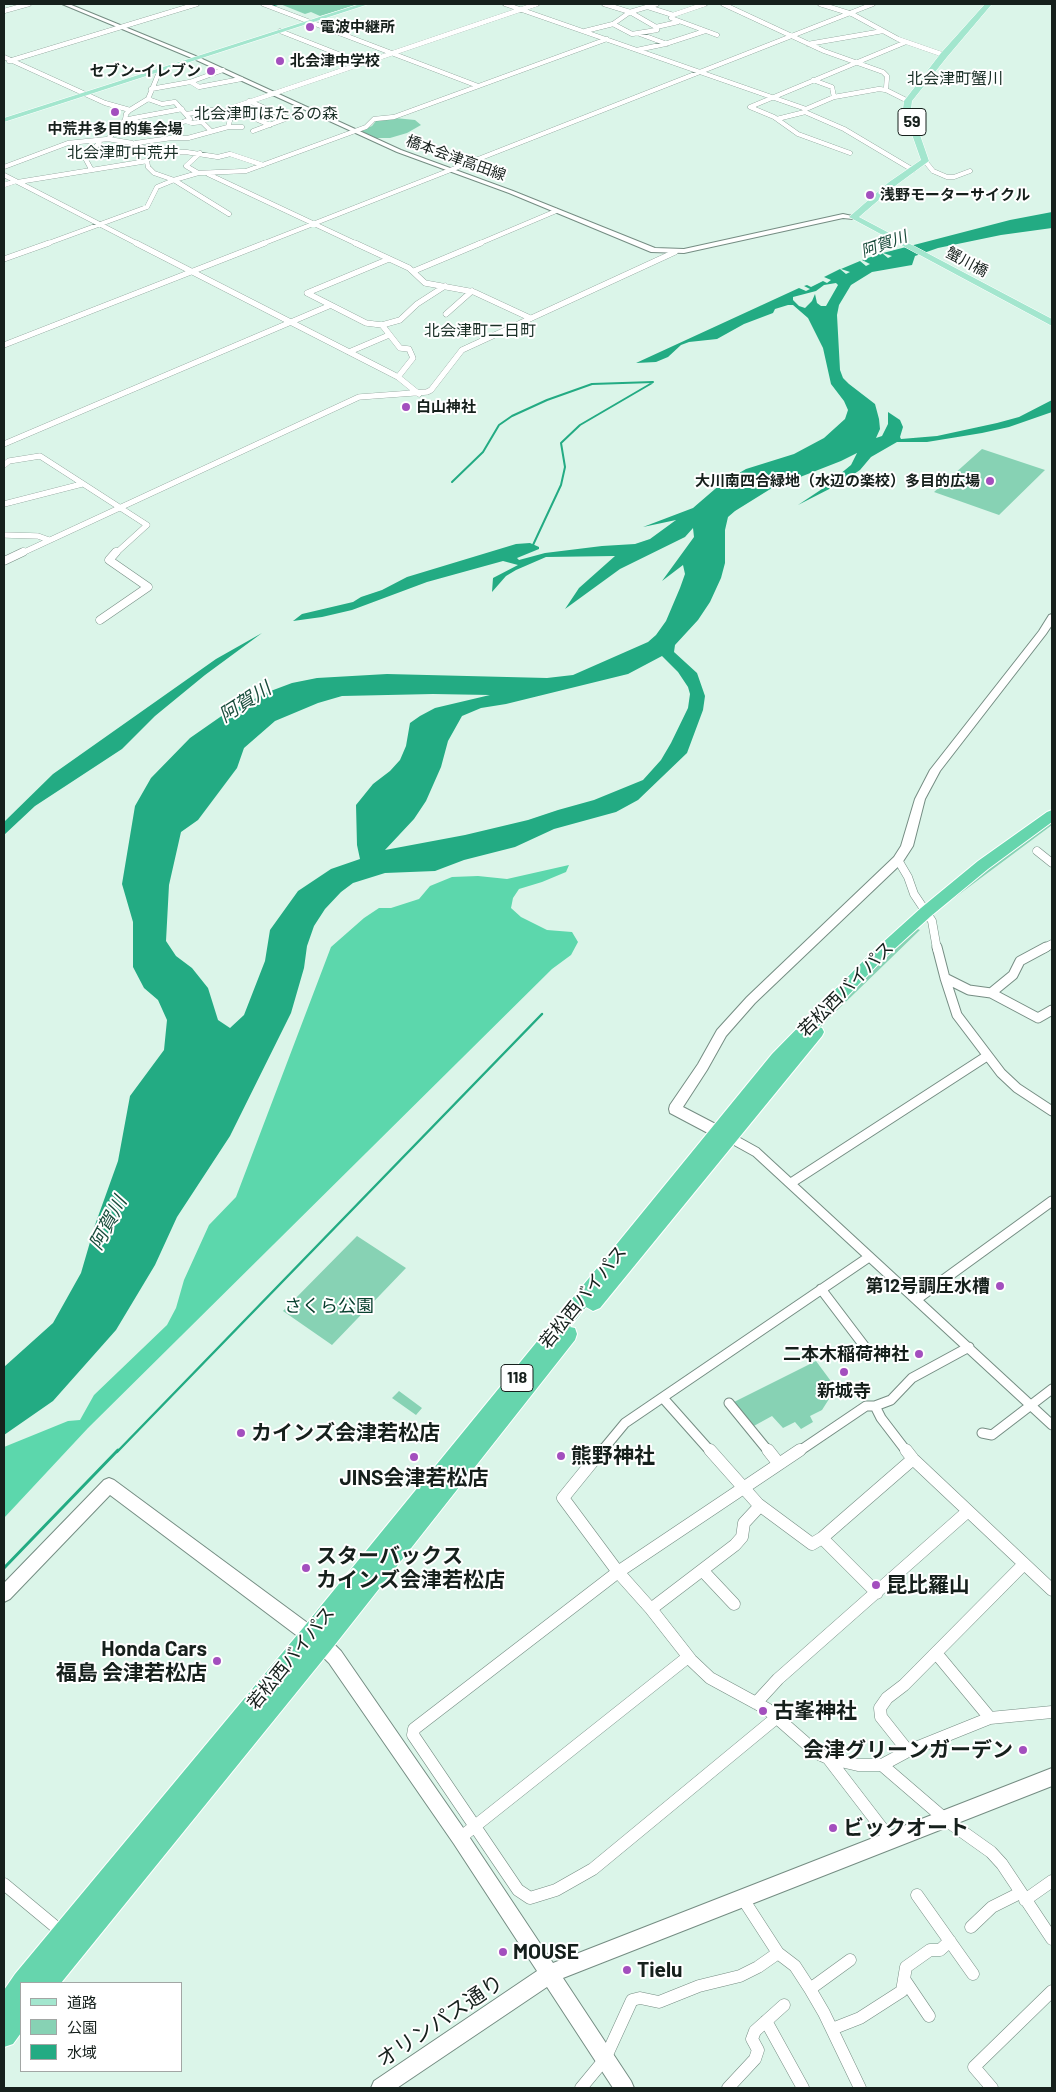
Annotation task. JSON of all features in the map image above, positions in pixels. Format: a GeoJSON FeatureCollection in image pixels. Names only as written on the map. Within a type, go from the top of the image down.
{"type":"FeatureCollection","features":[{"type":"Feature","properties":{"kind":"highway","name":"若松西バイパス"},"geometry":{"type":"LineString","coordinates":[[25,1982],[474,1451],[687,1191],[723,1134],[814,1035],[929,916],[983,865],[1052,815]]}},
{"type":"Feature","properties":{"kind":"highway","name":"若松西バイパス"},"geometry":{"type":"LineString","coordinates":[[929,916],[1052,825]]}},
{"type":"Feature","properties":{"kind":"highway","name":"若松西バイパス"},"geometry":{"type":"LineString","coordinates":[[47,1982],[316,1640]]}},
{"type":"Feature","properties":{"kind":"highway"},"geometry":{"type":"LineString","coordinates":[[4,2008],[20,1988]]}},
{"type":"Feature","properties":{"kind":"highway"},"geometry":{"type":"LineString","coordinates":[[4,2035],[20,2014]]}},
{"type":"Feature","properties":{"kind":"main road"},"geometry":{"type":"LineString","coordinates":[[4,120],[366,4]]}},
{"type":"Feature","properties":{"kind":"main road","name":"59"},"geometry":{"type":"LineString","coordinates":[[853,217],[892,184],[925,161],[907,109],[908,101],[944,54],[989,4]]}},
{"type":"Feature","properties":{"kind":"main road","name":"蟹川橋"},"geometry":{"type":"LineString","coordinates":[[853,217],[1052,322]]}},
{"type":"Feature","properties":{"kind":"street"},"geometry":{"type":"LineString","coordinates":[[4,11],[30,4]]}},
{"type":"Feature","properties":{"kind":"street","name":"橋本会津高田線"},"geometry":{"type":"LineString","coordinates":[[65,4],[196,58],[399,151],[511,192],[654,250],[675,252],[843,216],[853,217]]}},
{"type":"Feature","properties":{"kind":"street"},"geometry":{"type":"LineString","coordinates":[[4,62],[197,4]]}},
{"type":"Feature","properties":{"kind":"street"},"geometry":{"type":"LineString","coordinates":[[263,4],[478,86]]}},
{"type":"Feature","properties":{"kind":"street"},"geometry":{"type":"LineString","coordinates":[[505,4],[774,97],[806,110],[844,129],[913,170]]}},
{"type":"Feature","properties":{"kind":"street"},"geometry":{"type":"LineString","coordinates":[[187,114],[232,110],[273,93],[536,4]]}},
{"type":"Feature","properties":{"kind":"street"},"geometry":{"type":"LineString","coordinates":[[604,4],[630,12],[656,27],[678,22]]}},
{"type":"Feature","properties":{"kind":"street"},"geometry":{"type":"LineString","coordinates":[[584,32],[613,24],[630,12],[657,4]]}},
{"type":"Feature","properties":{"kind":"street"},"geometry":{"type":"LineString","coordinates":[[648,7],[673,15],[705,4]]}},
{"type":"Feature","properties":{"kind":"street"},"geometry":{"type":"LineString","coordinates":[[723,4],[808,44],[886,74],[888,80],[886,90]]}},
{"type":"Feature","properties":{"kind":"street"},"geometry":{"type":"LineString","coordinates":[[820,4],[849,13],[906,42],[944,54]]}},
{"type":"Feature","properties":{"kind":"street"},"geometry":{"type":"LineString","coordinates":[[4,345],[873,4]]}},
{"type":"Feature","properties":{"kind":"street"},"geometry":{"type":"LineString","coordinates":[[673,15],[671,18],[678,22],[717,35]]}},
{"type":"Feature","properties":{"kind":"street"},"geometry":{"type":"LineString","coordinates":[[613,24],[632,34]]}},
{"type":"Feature","properties":{"kind":"street"},"geometry":{"type":"LineString","coordinates":[[625,36],[657,30],[656,27]]}},
{"type":"Feature","properties":{"kind":"street"},"geometry":{"type":"LineString","coordinates":[[280,31],[361,63]]}},
{"type":"Feature","properties":{"kind":"street"},"geometry":{"type":"LineString","coordinates":[[637,50],[667,44],[705,31]]}},
{"type":"Feature","properties":{"kind":"street"},"geometry":{"type":"LineString","coordinates":[[808,44],[883,31]]}},
{"type":"Feature","properties":{"kind":"street"},"geometry":{"type":"LineString","coordinates":[[639,34],[667,44]]}},
{"type":"Feature","properties":{"kind":"street"},"geometry":{"type":"LineString","coordinates":[[4,259],[147,207],[157,187],[174,180],[198,173],[240,173],[366,127],[374,119],[394,117],[618,38]]}},
{"type":"Feature","properties":{"kind":"street"},"geometry":{"type":"LineString","coordinates":[[850,153],[798,134],[777,119],[750,107],[906,42]]}},
{"type":"Feature","properties":{"kind":"street"},"geometry":{"type":"LineString","coordinates":[[4,56],[114,107],[130,110]]}},
{"type":"Feature","properties":{"kind":"street"},"geometry":{"type":"LineString","coordinates":[[108,139],[125,120],[126,114],[130,110],[148,99],[160,70]]}},
{"type":"Feature","properties":{"kind":"street"},"geometry":{"type":"LineString","coordinates":[[151,89],[191,82],[223,70]]}},
{"type":"Feature","properties":{"kind":"street"},"geometry":{"type":"LineString","coordinates":[[191,82],[200,87],[242,79]]}},
{"type":"Feature","properties":{"kind":"street"},"geometry":{"type":"LineString","coordinates":[[813,80],[832,87],[834,98]]}},
{"type":"Feature","properties":{"kind":"street"},"geometry":{"type":"LineString","coordinates":[[777,119],[806,110],[834,98],[879,89],[886,90],[908,101]]}},
{"type":"Feature","properties":{"kind":"street"},"geometry":{"type":"LineString","coordinates":[[148,99],[162,104],[175,102],[190,119],[186,122]]}},
{"type":"Feature","properties":{"kind":"street"},"geometry":{"type":"LineString","coordinates":[[249,102],[288,118],[253,131]]}},
{"type":"Feature","properties":{"kind":"street"},"geometry":{"type":"LineString","coordinates":[[125,120],[182,109]]}},
{"type":"Feature","properties":{"kind":"street"},"geometry":{"type":"LineString","coordinates":[[232,110],[270,125]]}},
{"type":"Feature","properties":{"kind":"street"},"geometry":{"type":"LineString","coordinates":[[228,127],[232,110]]}},
{"type":"Feature","properties":{"kind":"street"},"geometry":{"type":"LineString","coordinates":[[134,118],[146,132],[186,122],[202,122],[211,131]]}},
{"type":"Feature","properties":{"kind":"street"},"geometry":{"type":"LineString","coordinates":[[132,143],[171,138],[188,138],[228,127],[242,127]]}},
{"type":"Feature","properties":{"kind":"street"},"geometry":{"type":"LineString","coordinates":[[188,138],[200,154],[218,157],[227,154],[235,155],[263,165]]}},
{"type":"Feature","properties":{"kind":"street"},"geometry":{"type":"LineString","coordinates":[[4,167],[64,145],[108,139],[132,143],[157,153]]}},
{"type":"Feature","properties":{"kind":"street"},"geometry":{"type":"LineString","coordinates":[[92,169],[84,156],[91,153],[101,140]]}},
{"type":"Feature","properties":{"kind":"street"},"geometry":{"type":"LineString","coordinates":[[194,148],[157,153],[150,156],[147,161],[148,167],[154,173],[174,180],[191,189],[229,214]]}},
{"type":"Feature","properties":{"kind":"street"},"geometry":{"type":"LineString","coordinates":[[198,173],[186,167],[200,154]]}},
{"type":"Feature","properties":{"kind":"street"},"geometry":{"type":"LineString","coordinates":[[4,185],[147,161]]}},
{"type":"Feature","properties":{"kind":"street"},"geometry":{"type":"LineString","coordinates":[[925,161],[933,171],[947,177],[954,177],[970,171]]}},
{"type":"Feature","properties":{"kind":"street"},"geometry":{"type":"LineString","coordinates":[[206,173],[389,258],[414,271],[425,283],[472,291],[530,318]]}},
{"type":"Feature","properties":{"kind":"street"},"geometry":{"type":"LineString","coordinates":[[4,175],[398,377],[419,394]]}},
{"type":"Feature","properties":{"kind":"street"},"geometry":{"type":"LineString","coordinates":[[414,271],[556,211]]}},
{"type":"Feature","properties":{"kind":"street"},"geometry":{"type":"LineString","coordinates":[[4,561],[359,397],[419,394],[431,390],[462,350],[675,252]]}},
{"type":"Feature","properties":{"kind":"street"},"geometry":{"type":"LineString","coordinates":[[389,258],[307,293],[366,323],[382,325],[400,320],[416,304],[445,286]]}},
{"type":"Feature","properties":{"kind":"street"},"geometry":{"type":"LineString","coordinates":[[446,314],[472,291]]}},
{"type":"Feature","properties":{"kind":"street"},"geometry":{"type":"LineString","coordinates":[[4,444],[332,306]]}},
{"type":"Feature","properties":{"kind":"street"},"geometry":{"type":"LineString","coordinates":[[382,325],[400,348],[409,349],[413,358],[410,365],[398,377]]}},
{"type":"Feature","properties":{"kind":"street"},"geometry":{"type":"LineString","coordinates":[[349,352],[389,335]]}},
{"type":"Feature","properties":{"kind":"street"},"geometry":{"type":"LineString","coordinates":[[5,462],[40,456],[147,526],[123,545],[110,558],[109,562],[148,587],[100,620]]}},
{"type":"Feature","properties":{"kind":"street"},"geometry":{"type":"LineString","coordinates":[[4,504],[82,484]]}},
{"type":"Feature","properties":{"kind":"street"},"geometry":{"type":"LineString","coordinates":[[4,535],[38,536],[49,540]]}},
{"type":"Feature","properties":{"kind":"street"},"geometry":{"type":"LineString","coordinates":[[1052,616],[1043,632],[935,770],[920,799],[907,846],[898,860],[751,1000],[721,1033],[675,1109],[756,1152],[1052,1425]]}},
{"type":"Feature","properties":{"kind":"street"},"geometry":{"type":"LineString","coordinates":[[1037,851],[1052,863]]}},
{"type":"Feature","properties":{"kind":"street"},"geometry":{"type":"LineString","coordinates":[[898,860],[908,876],[914,894],[929,916],[939,958],[957,1015],[987,1056],[1009,1081],[1052,1111]]}},
{"type":"Feature","properties":{"kind":"street"},"geometry":{"type":"LineString","coordinates":[[991,993],[1013,976],[1020,962],[1051,947]]}},
{"type":"Feature","properties":{"kind":"street"},"geometry":{"type":"LineString","coordinates":[[946,978],[969,990],[991,993],[1038,1018],[1052,1010]]}},
{"type":"Feature","properties":{"kind":"street"},"geometry":{"type":"LineString","coordinates":[[791,1183],[987,1056]]}},
{"type":"Feature","properties":{"kind":"street"},"geometry":{"type":"LineString","coordinates":[[917,1299],[1052,1202]]}},
{"type":"Feature","properties":{"kind":"street"},"geometry":{"type":"LineString","coordinates":[[869,1257],[625,1423],[563,1498],[618,1572],[651,1609],[688,1657],[710,1678],[727,1689],[756,1702],[817,1753],[828,1758],[858,1765],[882,1765],[908,1751],[990,1718],[1052,1712]]}},
{"type":"Feature","properties":{"kind":"street"},"geometry":{"type":"LineString","coordinates":[[821,1289],[838,1308],[865,1347]]}},
{"type":"Feature","properties":{"kind":"street"},"geometry":{"type":"LineString","coordinates":[[776,1718],[620,1849],[593,1869],[556,1890],[530,1898],[518,1890],[414,1735],[414,1728],[618,1572],[866,1406],[875,1406],[891,1400],[912,1378],[969,1348]]}},
{"type":"Feature","properties":{"kind":"street"},"geometry":{"type":"LineString","coordinates":[[982,1434],[992,1435],[1052,1389]]}},
{"type":"Feature","properties":{"kind":"street"},"geometry":{"type":"LineString","coordinates":[[663,1398],[758,1504],[812,1544],[822,1538],[912,1459]]}},
{"type":"Feature","properties":{"kind":"street"},"geometry":{"type":"LineString","coordinates":[[729,1403],[779,1464]]}},
{"type":"Feature","properties":{"kind":"street"},"geometry":{"type":"LineString","coordinates":[[875,1406],[880,1418],[912,1459],[1052,1590]]}},
{"type":"Feature","properties":{"kind":"street"},"geometry":{"type":"LineString","coordinates":[[4,1594],[109,1485],[316,1640],[335,1657],[460,1838],[624,2088]]}},
{"type":"Feature","properties":{"kind":"street"},"geometry":{"type":"LineString","coordinates":[[651,1609],[742,1538],[744,1523],[757,1508],[758,1504]]}},
{"type":"Feature","properties":{"kind":"street"},"geometry":{"type":"LineString","coordinates":[[756,1702],[778,1679],[967,1512]]}},
{"type":"Feature","properties":{"kind":"street"},"geometry":{"type":"LineString","coordinates":[[822,1538],[877,1593]]}},
{"type":"Feature","properties":{"kind":"street"},"geometry":{"type":"LineString","coordinates":[[908,1751],[881,1716],[880,1708],[887,1698],[904,1685],[1024,1564]]}},
{"type":"Feature","properties":{"kind":"street"},"geometry":{"type":"LineString","coordinates":[[702,1570],[734,1604]]}},
{"type":"Feature","properties":{"kind":"street"},"geometry":{"type":"LineString","coordinates":[[936,1653],[990,1718]]}},
{"type":"Feature","properties":{"kind":"street"},"geometry":{"type":"LineString","coordinates":[[460,1838],[688,1657]]}},
{"type":"Feature","properties":{"kind":"street"},"geometry":{"type":"LineString","coordinates":[[828,1758],[892,1840]]}},
{"type":"Feature","properties":{"kind":"street"},"geometry":{"type":"LineString","coordinates":[[882,1765],[946,1820],[991,1852],[1002,1864],[1052,1939]]}},
{"type":"Feature","properties":{"kind":"street","name":"オリンパス通り"},"geometry":{"type":"LineString","coordinates":[[381,2088],[549,1974],[1052,1777]]}},
{"type":"Feature","properties":{"kind":"street"},"geometry":{"type":"LineString","coordinates":[[971,1926],[992,1907],[1023,1897],[1052,1881]]}},
{"type":"Feature","properties":{"kind":"street"},"geometry":{"type":"LineString","coordinates":[[4,1884],[64,1934]]}},
{"type":"Feature","properties":{"kind":"street"},"geometry":{"type":"LineString","coordinates":[[917,1895],[974,1974]]}},
{"type":"Feature","properties":{"kind":"street"},"geometry":{"type":"LineString","coordinates":[[742,1899],[778,1953],[795,1966],[810,1989],[832,2029],[860,2088]]}},
{"type":"Feature","properties":{"kind":"street"},"geometry":{"type":"LineString","coordinates":[[832,2029],[860,2018],[902,1991],[906,1967],[930,1950],[940,1950],[950,1941]]}},
{"type":"Feature","properties":{"kind":"street"},"geometry":{"type":"LineString","coordinates":[[582,2088],[605,2059],[632,2000],[640,1998],[659,2002],[699,1986],[740,1976],[758,1967],[778,1953]]}},
{"type":"Feature","properties":{"kind":"street"},"geometry":{"type":"LineString","coordinates":[[810,1989],[850,1960]]}},
{"type":"Feature","properties":{"kind":"street"},"geometry":{"type":"LineString","coordinates":[[904,1979],[929,2016]]}},
{"type":"Feature","properties":{"kind":"street"},"geometry":{"type":"LineString","coordinates":[[992,2088],[974,2067],[1052,1991]]}},
{"type":"Feature","properties":{"kind":"street"},"geometry":{"type":"LineString","coordinates":[[728,2088],[755,2059],[758,2050],[752,2039],[755,2031],[784,2005]]}},
{"type":"Feature","properties":{"kind":"street"},"geometry":{"type":"LineString","coordinates":[[766,2021],[803,2088]]}},
{"type":"Feature","properties":{"kind":"green space"},"geometry":{"type":"Polygon","coordinates":[[[280,4],[359,4],[320,16],[311,12],[305,14],[280,4]]]}},
{"type":"Feature","properties":{"kind":"green space"},"geometry":{"type":"Polygon","coordinates":[[[395,118],[415,120],[421,125],[407,133],[390,138],[376,138],[361,131],[372,126],[376,121],[395,118]]]}},
{"type":"Feature","properties":{"kind":"green space","name":"大川南四合緑地（水辺の楽校）多目的広場"},"geometry":{"type":"Polygon","coordinates":[[[982,449],[1045,470],[999,515],[934,492],[982,449]]]}},
{"type":"Feature","properties":{"kind":"green space"},"geometry":{"type":"Polygon","coordinates":[[[1052,816],[1052,825],[942,907],[936,904],[1052,816]]]}},
{"type":"Feature","properties":{"kind":"green space"},"geometry":{"type":"Polygon","coordinates":[[[915,928],[920,930],[825,1022],[781,1072],[763,1078],[915,928]]]}},
{"type":"Feature","properties":{"kind":"green space","name":"さくら公園"},"geometry":{"type":"Polygon","coordinates":[[[357,1236],[406,1268],[332,1345],[283,1311],[357,1236]]]}},
{"type":"Feature","properties":{"kind":"green space"},"geometry":{"type":"Polygon","coordinates":[[[816,1361],[836,1388],[822,1410],[810,1416],[813,1422],[801,1429],[795,1422],[783,1428],[772,1416],[752,1427],[732,1403],[816,1361]]]}},
{"type":"Feature","properties":{"kind":"green space"},"geometry":{"type":"Polygon","coordinates":[[[399,1391],[422,1408],[416,1415],[392,1398],[399,1391]]]}},
{"type":"Feature","properties":{"kind":"shaded area"},"geometry":{"type":"Polygon","coordinates":[[[569,865],[566,872],[519,889],[513,898],[511,908],[521,917],[547,930],[572,932],[578,942],[571,955],[552,969],[88,1428],[4,1518],[4,1447],[68,1421],[80,1420],[94,1395],[167,1325],[176,1308],[184,1280],[209,1225],[236,1197],[331,947],[364,918],[379,908],[391,908],[419,899],[430,886],[452,877],[478,876],[507,879],[569,865]]]}},
{"type":"Feature","properties":{"kind":"water","name":"阿賀川"},"geometry":{"type":"Polygon","coordinates":[[[1052,212],[1052,228],[1001,235],[938,248],[915,256],[912,265],[872,272],[851,285],[839,305],[837,315],[840,370],[843,378],[849,384],[875,404],[880,429],[876,438],[882,436],[888,424],[888,412],[900,420],[903,427],[901,439],[937,436],[997,423],[1019,417],[1052,400],[1052,412],[1009,427],[982,433],[927,442],[897,442],[871,457],[860,470],[839,484],[798,505],[822,489],[851,465],[857,453],[772,488],[735,511],[728,517],[725,530],[725,563],[721,578],[710,602],[698,620],[675,645],[674,652],[697,673],[705,696],[703,710],[687,753],[638,800],[616,812],[554,829],[515,847],[464,860],[435,871],[385,873],[353,883],[341,892],[325,909],[314,926],[307,946],[304,968],[291,1013],[230,1136],[177,1217],[155,1265],[116,1330],[53,1401],[4,1435],[4,1367],[53,1323],[81,1273],[95,1225],[118,1161],[130,1096],[164,1050],[167,1020],[158,1000],[144,988],[133,967],[133,922],[122,884],[135,806],[151,778],[190,738],[223,715],[268,692],[292,683],[317,678],[387,674],[547,678],[573,675],[648,642],[656,635],[666,621],[680,588],[685,574],[683,565],[662,581],[694,537],[693,528],[685,537],[620,569],[565,609],[579,588],[615,556],[546,557],[506,576],[492,592],[493,578],[518,565],[503,561],[427,582],[352,610],[293,621],[302,614],[353,602],[407,577],[516,544],[530,543],[539,547],[539,549],[517,558],[519,560],[545,553],[635,544],[650,539],[676,520],[643,527],[693,508],[722,483],[746,469],[794,454],[824,438],[845,419],[848,410],[844,401],[831,384],[823,348],[808,318],[793,305],[775,309],[773,313],[744,324],[717,339],[689,342],[681,345],[668,357],[656,362],[636,363],[799,288],[806,291],[810,289],[804,286],[811,287],[823,281],[827,283],[831,280],[824,277],[840,269],[846,274],[850,272],[841,269],[860,261],[866,266],[870,264],[862,260],[882,253],[888,258],[892,256],[883,253],[1010,220],[1052,212]],[[836,283],[824,285],[816,291],[793,297],[793,300],[799,306],[805,308],[812,301],[815,294],[817,303],[821,306],[826,306],[838,285],[836,283]],[[662,656],[628,674],[506,704],[481,708],[462,716],[448,741],[441,767],[426,801],[414,819],[385,850],[465,835],[528,820],[594,800],[643,780],[661,760],[671,743],[688,708],[690,694],[688,687],[678,672],[662,656]],[[490,695],[342,696],[318,703],[275,721],[244,748],[237,768],[198,820],[181,832],[169,885],[166,941],[176,956],[192,968],[208,988],[218,1020],[230,1028],[244,1015],[265,961],[270,930],[298,891],[331,869],[360,859],[357,845],[356,805],[373,784],[390,771],[400,760],[406,746],[410,723],[435,708],[490,695]]]}},
{"type":"Feature","properties":{"kind":"water"},"geometry":{"type":"Polygon","coordinates":[[[262,633],[205,675],[155,716],[122,749],[35,806],[4,835],[4,822],[53,774],[216,659],[262,633]]]}},
{"type":"Feature","properties":{"kind":"waterway"},"geometry":{"type":"LineString","coordinates":[[272,6],[280,4]]}},
{"type":"Feature","properties":{"kind":"waterway"},"geometry":{"type":"LineString","coordinates":[[452,482],[483,452],[499,425],[512,416],[547,400],[592,384],[653,382]]}},
{"type":"Feature","properties":{"kind":"waterway"},"geometry":{"type":"LineString","coordinates":[[533,545],[561,485],[565,467],[561,443],[580,425],[652,383]]}},
{"type":"Feature","properties":{"kind":"waterway"},"geometry":{"type":"LineString","coordinates":[[117,1452],[542,1014]]}},
{"type":"Feature","properties":{"kind":"waterway"},"geometry":{"type":"LineString","coordinates":[[4,1568],[118,1450]]}},
{"type":"Feature","properties":{"kind":"place","name":"電波中継所"},"geometry":{"type":"Point","coordinates":[310,27]}},
{"type":"Feature","properties":{"kind":"place","name":"北会津中学校"},"geometry":{"type":"Point","coordinates":[280,61]}},
{"type":"Feature","properties":{"kind":"place","name":"セブン-イレブン"},"geometry":{"type":"Point","coordinates":[211,71]}},
{"type":"Feature","properties":{"kind":"place","name":"中荒井多目的集会場"},"geometry":{"type":"Point","coordinates":[115,112]}},
{"type":"Feature","properties":{"kind":"place","name":"浅野モーターサイクル"},"geometry":{"type":"Point","coordinates":[870,195]}},
{"type":"Feature","properties":{"kind":"place","name":"白山神社"},"geometry":{"type":"Point","coordinates":[406,407]}},
{"type":"Feature","properties":{"kind":"place","name":"大川南四合緑地（水辺の楽校）多目的広場"},"geometry":{"type":"Point","coordinates":[990,481]}},
{"type":"Feature","properties":{"kind":"place","name":"第12号調圧水槽"},"geometry":{"type":"Point","coordinates":[1000,1286]}},
{"type":"Feature","properties":{"kind":"place","name":"二本木稲荷神社"},"geometry":{"type":"Point","coordinates":[919,1354]}},
{"type":"Feature","properties":{"kind":"place","name":"新城寺"},"geometry":{"type":"Point","coordinates":[844,1372]}},
{"type":"Feature","properties":{"kind":"place","name":"カインズ会津若松店"},"geometry":{"type":"Point","coordinates":[241,1433]}},
{"type":"Feature","properties":{"kind":"place","name":"熊野神社"},"geometry":{"type":"Point","coordinates":[561,1456]}},
{"type":"Feature","properties":{"kind":"place","name":"JINS会津若松店"},"geometry":{"type":"Point","coordinates":[414,1457]}},
{"type":"Feature","properties":{"kind":"place","name":"スターバックス カインズ会津若松店"},"geometry":{"type":"Point","coordinates":[306,1568]}},
{"type":"Feature","properties":{"kind":"place","name":"昆比羅山"},"geometry":{"type":"Point","coordinates":[876,1585]}},
{"type":"Feature","properties":{"kind":"place","name":"Honda Cars 福島 会津若松店"},"geometry":{"type":"Point","coordinates":[217,1661]}},
{"type":"Feature","properties":{"kind":"place","name":"古峯神社"},"geometry":{"type":"Point","coordinates":[763,1711]}},
{"type":"Feature","properties":{"kind":"place","name":"会津グリーンガーデン"},"geometry":{"type":"Point","coordinates":[1023,1750]}},
{"type":"Feature","properties":{"kind":"place","name":"ビックオート"},"geometry":{"type":"Point","coordinates":[833,1828]}},
{"type":"Feature","properties":{"kind":"place","name":"MOUSE"},"geometry":{"type":"Point","coordinates":[503,1952]}},
{"type":"Feature","properties":{"kind":"place","name":"Tielu"},"geometry":{"type":"Point","coordinates":[627,1970]}},
{"type":"Feature","properties":{"kind":"district","name":"北会津町蟹川"},"geometry":{"type":"Point","coordinates":[955,79]}},
{"type":"Feature","properties":{"kind":"district","name":"北会津町ほたるの森"},"geometry":{"type":"Point","coordinates":[266,114]}},
{"type":"Feature","properties":{"kind":"district","name":"北会津町中荒井"},"geometry":{"type":"Point","coordinates":[123,153]}},
{"type":"Feature","properties":{"kind":"district","name":"北会津町二日町"},"geometry":{"type":"Point","coordinates":[480,331]}}]}
